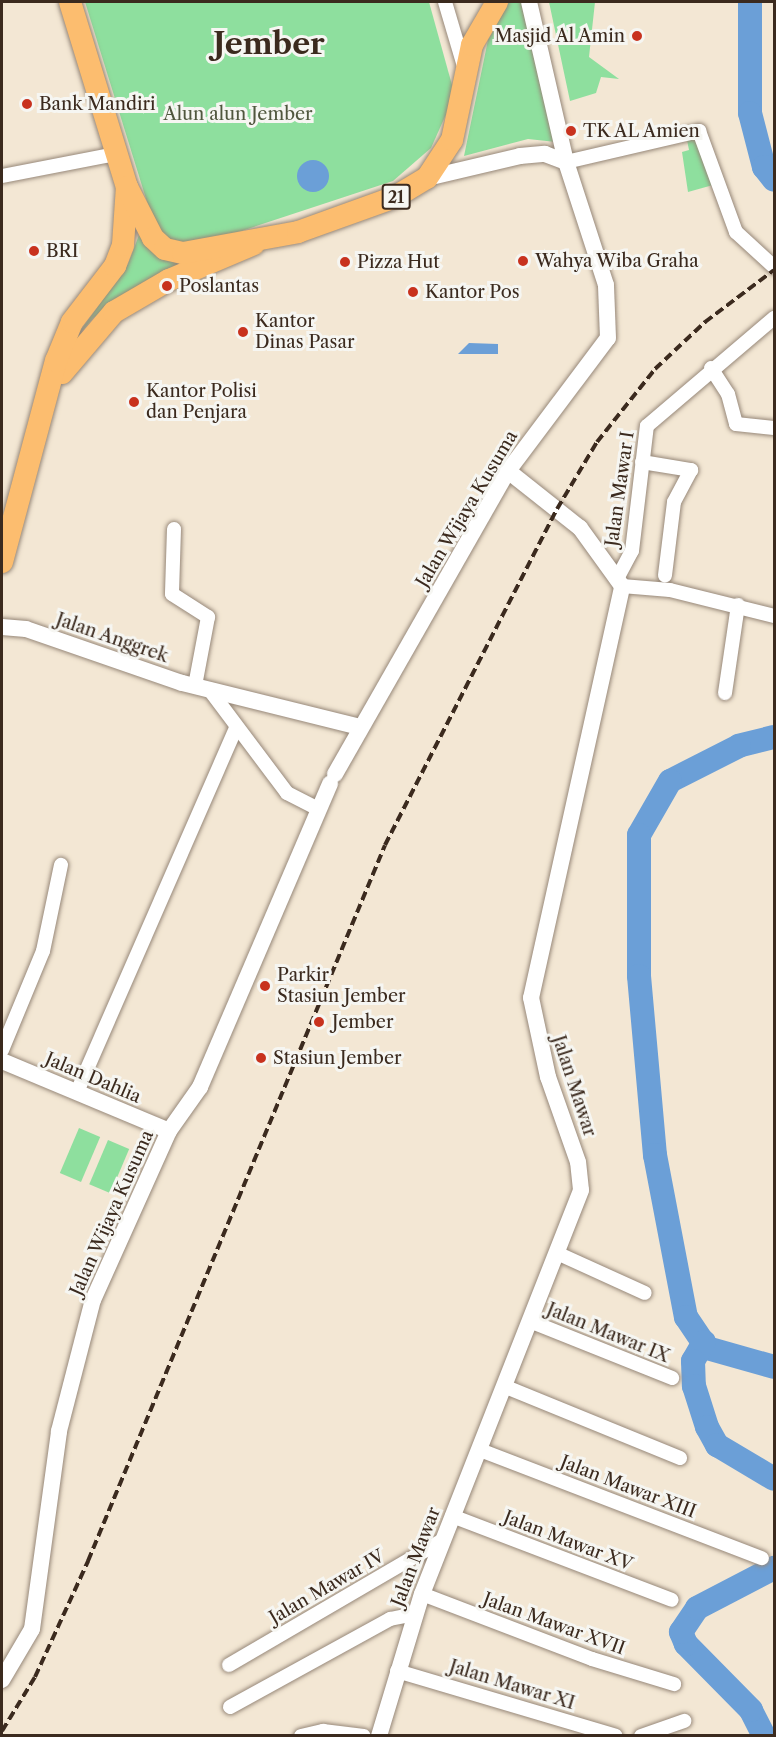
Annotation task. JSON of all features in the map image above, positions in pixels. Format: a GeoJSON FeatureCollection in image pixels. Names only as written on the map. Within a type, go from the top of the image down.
{"type":"FeatureCollection","features":[{"type":"Feature","properties":{"kind":"main road","name":"21"},"geometry":{"type":"LineString","coordinates":[[70,2],[127,187],[165,249],[183,253],[256,244],[368,209],[427,178],[452,140],[472,45],[497,2]]}},
{"type":"Feature","properties":{"kind":"main road"},"geometry":{"type":"LineString","coordinates":[[2,562],[46,398],[72,322],[115,266],[123,245],[127,187]]}},
{"type":"Feature","properties":{"kind":"main road"},"geometry":{"type":"LineString","coordinates":[[46,398],[79,348],[114,312],[170,280],[256,244]]}},
{"type":"Feature","properties":{"kind":"street"},"geometry":{"type":"LineString","coordinates":[[445,2],[466,76]]}},
{"type":"Feature","properties":{"kind":"street","name":"Jalan Wijaya Kusuma"},"geometry":{"type":"LineString","coordinates":[[2,1680],[32,1629],[59,1431],[93,1300],[169,1131],[200,1087],[316,808],[360,727],[508,471],[600,354],[611,322],[606,285],[566,162],[529,2]]}},
{"type":"Feature","properties":{"kind":"street"},"geometry":{"type":"LineString","coordinates":[[427,178],[519,156],[545,154],[566,162],[699,131],[736,232],[774,267]]}},
{"type":"Feature","properties":{"kind":"street"},"geometry":{"type":"LineString","coordinates":[[2,176],[116,154]]}},
{"type":"Feature","properties":{"kind":"street","name":"Jalan Mawar I"},"geometry":{"type":"LineString","coordinates":[[620,582],[632,551],[647,426],[711,368],[774,318]]}},
{"type":"Feature","properties":{"kind":"street"},"geometry":{"type":"LineString","coordinates":[[711,368],[728,394],[736,424],[774,428]]}},
{"type":"Feature","properties":{"kind":"street"},"geometry":{"type":"LineString","coordinates":[[642,462],[691,470],[674,502],[666,575]]}},
{"type":"Feature","properties":{"kind":"street"},"geometry":{"type":"LineString","coordinates":[[508,471],[580,528],[620,582],[738,605],[774,616]]}},
{"type":"Feature","properties":{"kind":"street"},"geometry":{"type":"LineString","coordinates":[[174,529],[172,594],[208,616],[202,687],[287,793],[316,808]]}},
{"type":"Feature","properties":{"kind":"street","name":"Jalan Mawar"},"geometry":{"type":"LineString","coordinates":[[380,1736],[397,1671],[422,1594],[559,1254],[581,1190],[578,1162],[548,1077],[531,998],[620,582]]}},
{"type":"Feature","properties":{"kind":"street"},"geometry":{"type":"LineString","coordinates":[[725,693],[738,605]]}},
{"type":"Feature","properties":{"kind":"street","name":"Jalan Anggrek"},"geometry":{"type":"LineString","coordinates":[[2,627],[26,629],[202,687],[360,727]]}},
{"type":"Feature","properties":{"kind":"street"},"geometry":{"type":"LineString","coordinates":[[77,1092],[236,728]]}},
{"type":"Feature","properties":{"kind":"street"},"geometry":{"type":"LineString","coordinates":[[2,1050],[43,951],[61,865]]}},
{"type":"Feature","properties":{"kind":"street","name":"Jalan Dahlia"},"geometry":{"type":"LineString","coordinates":[[2,1061],[169,1131]]}},
{"type":"Feature","properties":{"kind":"street"},"geometry":{"type":"LineString","coordinates":[[559,1254],[645,1293]]}},
{"type":"Feature","properties":{"kind":"street","name":"Jalan Mawar IX"},"geometry":{"type":"LineString","coordinates":[[532,1322],[672,1378]]}},
{"type":"Feature","properties":{"kind":"street"},"geometry":{"type":"LineString","coordinates":[[506,1387],[680,1458]]}},
{"type":"Feature","properties":{"kind":"street","name":"Jalan Mawar XIII"},"geometry":{"type":"LineString","coordinates":[[480,1450],[762,1558]]}},
{"type":"Feature","properties":{"kind":"street","name":"Jalan Mawar XV"},"geometry":{"type":"LineString","coordinates":[[452,1516],[672,1600]]}},
{"type":"Feature","properties":{"kind":"street","name":"Jalan Mawar IV"},"geometry":{"type":"LineString","coordinates":[[229,1665],[443,1540]]}},
{"type":"Feature","properties":{"kind":"street","name":"Jalan Mawar XVII"},"geometry":{"type":"LineString","coordinates":[[422,1594],[592,1659],[674,1684]]}},
{"type":"Feature","properties":{"kind":"street"},"geometry":{"type":"LineString","coordinates":[[230,1707],[390,1619],[415,1614]]}},
{"type":"Feature","properties":{"kind":"street","name":"Jalan Mawar XI"},"geometry":{"type":"LineString","coordinates":[[397,1671],[616,1736]]}},
{"type":"Feature","properties":{"kind":"street"},"geometry":{"type":"LineString","coordinates":[[641,1736],[684,1720]]}},
{"type":"Feature","properties":{"kind":"street"},"geometry":{"type":"LineString","coordinates":[[301,1736],[323,1731],[364,1736]]}},
{"type":"Feature","properties":{"kind":"green space","name":"Alun alun Jember"},"geometry":{"type":"Polygon","coordinates":[[[85,2],[429,2],[452,85],[448,110],[431,148],[393,181],[193,247],[166,239],[152,218],[85,2]]]}},
{"type":"Feature","properties":{"kind":"green space"},"geometry":{"type":"Polygon","coordinates":[[[509,2],[524,2],[556,142],[528,139],[464,156],[488,40],[509,2]]]}},
{"type":"Feature","properties":{"kind":"green space"},"geometry":{"type":"Polygon","coordinates":[[[549,2],[595,2],[589,57],[619,79],[601,77],[596,93],[570,101],[549,2]]]}},
{"type":"Feature","properties":{"kind":"green space"},"geometry":{"type":"Polygon","coordinates":[[[698,138],[713,185],[688,192],[682,152],[689,150],[687,140],[698,138]]]}},
{"type":"Feature","properties":{"kind":"green space"},"geometry":{"type":"Polygon","coordinates":[[[139,235],[200,262],[142,283],[93,318],[74,340],[128,264],[139,235]]]}},
{"type":"Feature","properties":{"kind":"green space"},"geometry":{"type":"Polygon","coordinates":[[[79,1128],[100,1137],[81,1182],[60,1173],[79,1128]]]}},
{"type":"Feature","properties":{"kind":"green space"},"geometry":{"type":"Polygon","coordinates":[[[108,1140],[129,1149],[110,1193],[89,1184],[108,1140]]]}},
{"type":"Feature","properties":{"kind":"water"},"geometry":{"type":"Polygon","coordinates":[[[313,160],[324,165],[329,176],[324,187],[313,192],[302,187],[297,176],[302,165],[313,160]]]}},
{"type":"Feature","properties":{"kind":"water"},"geometry":{"type":"Polygon","coordinates":[[[469,343],[498,344],[498,354],[458,354],[469,343]]]}},
{"type":"Feature","properties":{"kind":"waterway"},"geometry":{"type":"LineString","coordinates":[[750,2],[750,113],[764,167],[774,180]]}},
{"type":"Feature","properties":{"kind":"waterway"},"geometry":{"type":"LineString","coordinates":[[774,737],[739,746],[670,781],[639,835],[639,976],[655,1155],[686,1317],[707,1348],[774,1367]]}},
{"type":"Feature","properties":{"kind":"waterway"},"geometry":{"type":"LineString","coordinates":[[704,1342],[693,1361],[694,1386],[707,1427],[717,1445],[774,1479]]}},
{"type":"Feature","properties":{"kind":"waterway"},"geometry":{"type":"LineString","coordinates":[[764,1736],[751,1710],[686,1644],[681,1632],[697,1608],[774,1568]]}},
{"type":"Feature","properties":{"kind":"railway"},"geometry":{"type":"LineString","coordinates":[[2,1731],[35,1677],[88,1561],[385,845],[557,509],[597,442],[655,369],[705,322],[774,270]]}},
{"type":"Feature","properties":{"kind":"place","name":"Masjid Al Amin"},"geometry":{"type":"Point","coordinates":[637,36]}},
{"type":"Feature","properties":{"kind":"place","name":"Bank Mandiri"},"geometry":{"type":"Point","coordinates":[27,104]}},
{"type":"Feature","properties":{"kind":"place","name":"TK AL Amien"},"geometry":{"type":"Point","coordinates":[571,131]}},
{"type":"Feature","properties":{"kind":"place","name":"BRI"},"geometry":{"type":"Point","coordinates":[34,251]}},
{"type":"Feature","properties":{"kind":"place","name":"Wahya Wiba Graha"},"geometry":{"type":"Point","coordinates":[523,261]}},
{"type":"Feature","properties":{"kind":"place","name":"Pizza Hut"},"geometry":{"type":"Point","coordinates":[345,262]}},
{"type":"Feature","properties":{"kind":"place","name":"Poslantas"},"geometry":{"type":"Point","coordinates":[167,286]}},
{"type":"Feature","properties":{"kind":"place","name":"Kantor Pos"},"geometry":{"type":"Point","coordinates":[413,292]}},
{"type":"Feature","properties":{"kind":"place","name":"Kantor Dinas Pasar"},"geometry":{"type":"Point","coordinates":[243,332]}},
{"type":"Feature","properties":{"kind":"place","name":"Kantor Polisi dan Penjara"},"geometry":{"type":"Point","coordinates":[134,402]}},
{"type":"Feature","properties":{"kind":"place","name":"Parkir Stasiun Jember"},"geometry":{"type":"Point","coordinates":[265,986]}},
{"type":"Feature","properties":{"kind":"place","name":"Jember"},"geometry":{"type":"Point","coordinates":[319,1022]}},
{"type":"Feature","properties":{"kind":"place","name":"Stasiun Jember"},"geometry":{"type":"Point","coordinates":[261,1058]}},
{"type":"Feature","properties":{"kind":"district","name":"Jember"},"geometry":{"type":"Point","coordinates":[269,44]}}]}
